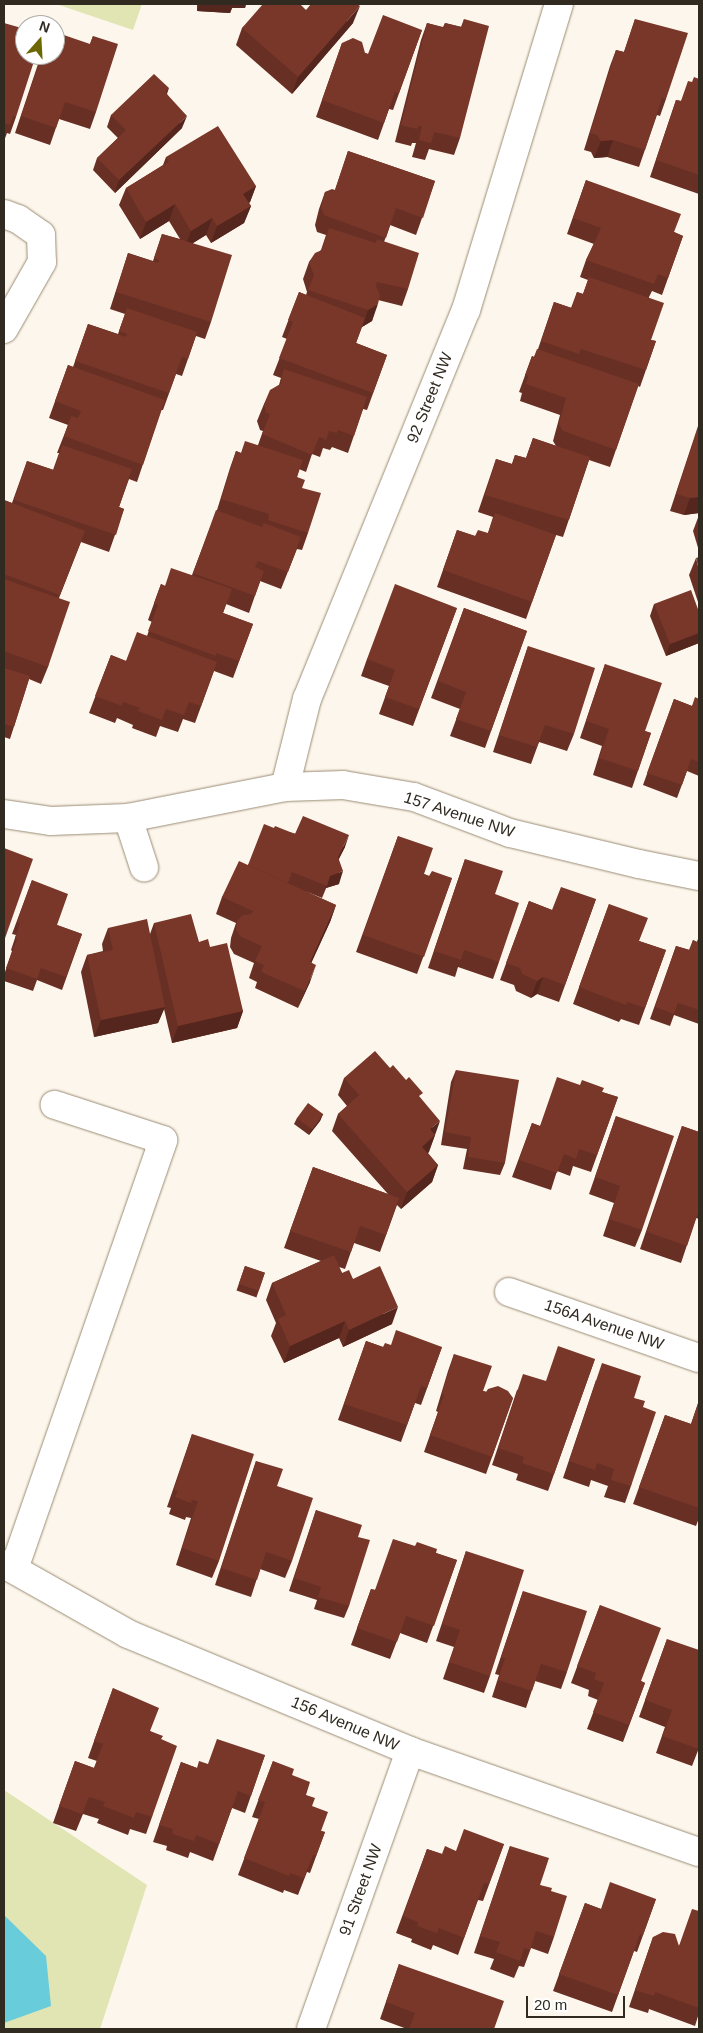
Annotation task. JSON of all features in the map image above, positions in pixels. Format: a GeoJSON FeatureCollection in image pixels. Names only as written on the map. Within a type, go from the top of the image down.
{"type":"FeatureCollection","features":[{"type":"Feature","properties":{"kind":"street","name":"92 Street NW"},"geometry":{"type":"LineString","coordinates":[[285,787],[306,699],[466,310],[559,4]]}},
{"type":"Feature","properties":{"kind":"street"},"geometry":{"type":"LineString","coordinates":[[4,214],[18,219],[42,235],[42,262],[4,329]]}},
{"type":"Feature","properties":{"kind":"street","name":"157 Avenue NW"},"geometry":{"type":"LineString","coordinates":[[4,814],[51,821],[128,818],[285,787],[343,785],[414,797],[510,833],[639,864],[699,876]]}},
{"type":"Feature","properties":{"kind":"street"},"geometry":{"type":"LineString","coordinates":[[128,818],[144,867]]}},
{"type":"Feature","properties":{"kind":"street"},"geometry":{"type":"LineString","coordinates":[[9,1566],[163,1140],[55,1105]]}},
{"type":"Feature","properties":{"kind":"street","name":"156A Avenue NW"},"geometry":{"type":"LineString","coordinates":[[509,1292],[699,1358]]}},
{"type":"Feature","properties":{"kind":"street","name":"156 Avenue NW"},"geometry":{"type":"LineString","coordinates":[[9,1566],[128,1634],[410,1751],[699,1852]]}},
{"type":"Feature","properties":{"kind":"street","name":"91 Street NW"},"geometry":{"type":"LineString","coordinates":[[311,2029],[410,1751]]}},
{"type":"Feature","properties":{"kind":"green space"},"geometry":{"type":"Polygon","coordinates":[[[56,4],[142,4],[133,30],[56,4]]]}},
{"type":"Feature","properties":{"kind":"green space"},"geometry":{"type":"Polygon","coordinates":[[[4,1790],[147,1885],[100,2029],[4,2029],[4,1790]]]}},
{"type":"Feature","properties":{"kind":"water"},"geometry":{"type":"Polygon","coordinates":[[[4,1915],[46,1956],[51,2006],[4,2023],[4,1915]]]}},
{"type":"Feature","properties":{"kind":"building"},"geometry":{"type":"Polygon","coordinates":[[[263,4],[300,4],[306,10],[311,4],[357,4],[360,6],[298,77],[242,28],[263,4]]]}},
{"type":"Feature","properties":{"kind":"building"},"geometry":{"type":"Polygon","coordinates":[[[383,15],[422,30],[399,93],[395,92],[384,123],[322,100],[342,43],[353,38],[362,42],[365,53],[368,54],[383,15]]]}},
{"type":"Feature","properties":{"kind":"building"},"geometry":{"type":"Polygon","coordinates":[[[464,19],[489,26],[460,138],[434,132],[431,143],[419,140],[422,126],[418,126],[417,129],[401,125],[427,23],[444,28],[445,23],[462,27],[464,19]]]}},
{"type":"Feature","properties":{"kind":"building"},"geometry":{"type":"Polygon","coordinates":[[[635,19],[688,33],[666,99],[662,98],[645,150],[613,140],[601,141],[597,135],[590,133],[616,50],[624,52],[635,19]]]}},
{"type":"Feature","properties":{"kind":"building"},"geometry":{"type":"Polygon","coordinates":[[[4,23],[15,26],[15,65],[33,65],[16,117],[13,116],[10,125],[4,123],[4,23]]]}},
{"type":"Feature","properties":{"kind":"building"},"geometry":{"type":"Polygon","coordinates":[[[65,35],[90,44],[93,36],[118,44],[96,112],[65,102],[56,128],[21,116],[39,65],[65,65],[65,35]]]}},
{"type":"Feature","properties":{"kind":"building"},"geometry":{"type":"Polygon","coordinates":[[[154,74],[169,88],[165,92],[187,116],[119,180],[97,158],[126,130],[111,115],[154,74]]]}},
{"type":"Feature","properties":{"kind":"building"},"geometry":{"type":"Polygon","coordinates":[[[694,77],[699,79],[699,175],[656,160],[676,100],[681,101],[688,81],[692,82],[694,77]]]}},
{"type":"Feature","properties":{"kind":"building"},"geometry":{"type":"Polygon","coordinates":[[[218,126],[256,186],[243,194],[251,206],[217,226],[212,218],[191,231],[175,204],[146,222],[126,188],[169,162],[166,157],[218,126]]]}},
{"type":"Feature","properties":{"kind":"building"},"geometry":{"type":"Polygon","coordinates":[[[348,151],[435,181],[423,218],[396,208],[386,238],[324,215],[321,208],[325,192],[332,189],[335,190],[348,151]]]}},
{"type":"Feature","properties":{"kind":"building"},"geometry":{"type":"Polygon","coordinates":[[[586,180],[681,214],[674,232],[683,236],[668,278],[658,274],[654,284],[586,260],[601,228],[573,218],[586,180]]]}},
{"type":"Feature","properties":{"kind":"building"},"geometry":{"type":"Polygon","coordinates":[[[329,228],[376,243],[377,239],[419,253],[408,289],[377,282],[376,286],[380,295],[378,304],[368,310],[308,290],[314,275],[309,262],[315,253],[322,250],[329,228]]]}},
{"type":"Feature","properties":{"kind":"building"},"geometry":{"type":"Polygon","coordinates":[[[162,234],[232,255],[211,322],[116,292],[128,253],[158,263],[159,260],[154,258],[162,234]]]}},
{"type":"Feature","properties":{"kind":"building"},"geometry":{"type":"Polygon","coordinates":[[[589,277],[664,303],[651,340],[656,341],[646,370],[581,349],[579,354],[541,341],[554,302],[572,308],[577,292],[583,294],[589,277]]]}},
{"type":"Feature","properties":{"kind":"building"},"geometry":{"type":"Polygon","coordinates":[[[299,292],[365,318],[356,343],[387,355],[373,393],[279,358],[293,322],[288,320],[299,292]]]}},
{"type":"Feature","properties":{"kind":"building"},"geometry":{"type":"Polygon","coordinates":[[[127,308],[197,332],[188,359],[182,357],[169,393],[75,361],[88,324],[126,337],[127,334],[119,331],[127,308]]]}},
{"type":"Feature","properties":{"kind":"building"},"geometry":{"type":"Polygon","coordinates":[[[537,349],[639,384],[616,450],[563,431],[559,424],[566,398],[526,384],[528,376],[525,375],[532,356],[534,357],[537,349]]]}},
{"type":"Feature","properties":{"kind":"building"},"geometry":{"type":"Polygon","coordinates":[[[68,365],[165,400],[143,465],[64,436],[71,416],[78,418],[81,411],[55,401],[68,365]]]}},
{"type":"Feature","properties":{"kind":"building"},"geometry":{"type":"Polygon","coordinates":[[[284,369],[367,397],[354,436],[338,430],[337,433],[329,431],[326,440],[319,437],[312,455],[262,434],[270,414],[266,413],[264,404],[270,390],[282,383],[280,382],[284,369]]]}},
{"type":"Feature","properties":{"kind":"building"},"geometry":{"type":"Polygon","coordinates":[[[699,425],[699,497],[690,498],[676,494],[699,425]]]}},
{"type":"Feature","properties":{"kind":"building"},"geometry":{"type":"Polygon","coordinates":[[[533,438],[590,457],[569,520],[485,495],[496,459],[512,464],[515,455],[526,458],[533,438]]]}},
{"type":"Feature","properties":{"kind":"building"},"geometry":{"type":"Polygon","coordinates":[[[245,441],[303,460],[297,477],[305,480],[302,488],[321,493],[308,533],[268,520],[269,514],[221,499],[236,451],[241,453],[245,441]]]}},
{"type":"Feature","properties":{"kind":"building"},"geometry":{"type":"Polygon","coordinates":[[[62,445],[132,469],[119,507],[124,509],[116,535],[14,500],[27,461],[54,470],[62,445]]]}},
{"type":"Feature","properties":{"kind":"building"},"geometry":{"type":"Polygon","coordinates":[[[4,500],[85,531],[60,595],[4,574],[4,500]]]}},
{"type":"Feature","properties":{"kind":"building"},"geometry":{"type":"Polygon","coordinates":[[[216,510],[262,527],[264,523],[301,537],[288,572],[258,561],[255,567],[264,571],[255,596],[193,573],[216,510]]]}},
{"type":"Feature","properties":{"kind":"building"},"geometry":{"type":"Polygon","coordinates":[[[495,513],[556,535],[532,602],[443,570],[457,530],[475,536],[478,530],[488,533],[495,513]]]}},
{"type":"Feature","properties":{"kind":"building"},"geometry":{"type":"Polygon","coordinates":[[[699,557],[699,570],[696,558],[699,557]]]}},
{"type":"Feature","properties":{"kind":"building"},"geometry":{"type":"Polygon","coordinates":[[[171,568],[232,589],[223,613],[253,624],[239,661],[216,653],[216,656],[148,631],[158,605],[154,603],[161,584],[165,586],[171,568]]]}},
{"type":"Feature","properties":{"kind":"building"},"geometry":{"type":"Polygon","coordinates":[[[4,579],[70,602],[48,667],[4,651],[4,579]]]}},
{"type":"Feature","properties":{"kind":"building"},"geometry":{"type":"Polygon","coordinates":[[[395,584],[457,608],[419,709],[385,697],[395,670],[367,659],[395,584]]]}},
{"type":"Feature","properties":{"kind":"building"},"geometry":{"type":"Polygon","coordinates":[[[691,590],[699,612],[699,633],[670,644],[654,604],[691,590]]]}},
{"type":"Feature","properties":{"kind":"building"},"geometry":{"type":"Polygon","coordinates":[[[464,608],[527,631],[491,731],[456,719],[466,692],[438,681],[464,608]]]}},
{"type":"Feature","properties":{"kind":"building"},"geometry":{"type":"Polygon","coordinates":[[[137,632],[217,662],[201,706],[189,702],[184,715],[166,709],[162,720],[138,711],[140,708],[123,702],[122,706],[95,696],[111,655],[126,661],[137,632]]]}},
{"type":"Feature","properties":{"kind":"building"},"geometry":{"type":"Polygon","coordinates":[[[528,646],[595,668],[574,734],[545,725],[537,747],[499,735],[528,646]]]}},
{"type":"Feature","properties":{"kind":"building"},"geometry":{"type":"Polygon","coordinates":[[[605,664],[662,683],[645,731],[651,733],[638,771],[599,758],[609,729],[586,721],[605,664]]]}},
{"type":"Feature","properties":{"kind":"building"},"geometry":{"type":"Polygon","coordinates":[[[4,668],[30,676],[14,727],[4,724],[4,668]]]}},
{"type":"Feature","properties":{"kind":"building"},"geometry":{"type":"Polygon","coordinates":[[[695,697],[699,699],[699,762],[691,759],[682,785],[647,773],[674,699],[692,706],[695,697]]]}},
{"type":"Feature","properties":{"kind":"building"},"geometry":{"type":"Polygon","coordinates":[[[303,816],[349,835],[338,857],[343,871],[330,876],[327,886],[292,872],[288,883],[248,865],[264,824],[295,834],[303,816]]]}},
{"type":"Feature","properties":{"kind":"building"},"geometry":{"type":"Polygon","coordinates":[[[398,836],[433,848],[424,874],[429,876],[432,871],[452,878],[424,957],[363,935],[398,836]]]}},
{"type":"Feature","properties":{"kind":"building"},"geometry":{"type":"Polygon","coordinates":[[[4,848],[33,859],[4,941],[4,848]]]}},
{"type":"Feature","properties":{"kind":"building"},"geometry":{"type":"Polygon","coordinates":[[[465,859],[503,871],[495,894],[519,903],[499,962],[464,950],[461,960],[434,951],[465,859]]]}},
{"type":"Feature","properties":{"kind":"building"},"geometry":{"type":"Polygon","coordinates":[[[239,861],[336,905],[310,962],[316,965],[305,991],[261,972],[264,965],[255,961],[262,946],[241,937],[236,930],[237,921],[243,915],[251,914],[253,911],[222,897],[239,861]]]}},
{"type":"Feature","properties":{"kind":"building"},"geometry":{"type":"Polygon","coordinates":[[[32,880],[68,894],[57,925],[82,934],[66,977],[41,968],[37,979],[6,968],[17,939],[15,938],[20,923],[17,922],[32,880]]]}},
{"type":"Feature","properties":{"kind":"building"},"geometry":{"type":"Polygon","coordinates":[[[561,887],[596,899],[565,985],[543,977],[537,981],[522,974],[520,968],[506,963],[529,901],[552,910],[561,887]]]}},
{"type":"Feature","properties":{"kind":"building"},"geometry":{"type":"Polygon","coordinates":[[[609,904],[648,918],[639,941],[666,950],[645,1008],[627,1002],[626,1005],[579,987],[609,904]]]}},
{"type":"Feature","properties":{"kind":"building"},"geometry":{"type":"Polygon","coordinates":[[[191,914],[199,942],[208,939],[210,947],[227,943],[243,1011],[178,1026],[154,923],[191,914]]]}},
{"type":"Feature","properties":{"kind":"building"},"geometry":{"type":"Polygon","coordinates":[[[147,919],[165,1007],[101,1020],[87,955],[113,950],[108,928],[147,919]]]}},
{"type":"Feature","properties":{"kind":"building"},"geometry":{"type":"Polygon","coordinates":[[[699,937],[699,1010],[678,1003],[674,1014],[655,1007],[676,946],[690,950],[693,940],[697,942],[699,937]]]}},
{"type":"Feature","properties":{"kind":"building"},"geometry":{"type":"Polygon","coordinates":[[[375,1051],[390,1068],[393,1065],[406,1080],[409,1077],[423,1093],[419,1096],[440,1121],[430,1129],[435,1135],[422,1147],[438,1165],[407,1192],[338,1114],[359,1095],[344,1078],[375,1051]]]}},
{"type":"Feature","properties":{"kind":"building"},"geometry":{"type":"Polygon","coordinates":[[[456,1070],[519,1080],[505,1163],[468,1157],[471,1137],[445,1132],[456,1070]]]}},
{"type":"Feature","properties":{"kind":"building"},"geometry":{"type":"Polygon","coordinates":[[[557,1077],[580,1085],[582,1080],[604,1088],[602,1092],[618,1097],[597,1155],[579,1149],[576,1159],[564,1154],[557,1173],[519,1160],[532,1123],[540,1126],[557,1077]]]}},
{"type":"Feature","properties":{"kind":"building"},"geometry":{"type":"Polygon","coordinates":[[[308,1103],[323,1114],[312,1130],[297,1118],[308,1103]]]}},
{"type":"Feature","properties":{"kind":"building"},"geometry":{"type":"Polygon","coordinates":[[[616,1116],[674,1136],[642,1230],[609,1219],[620,1186],[595,1177],[616,1116]]]}},
{"type":"Feature","properties":{"kind":"building"},"geometry":{"type":"Polygon","coordinates":[[[682,1126],[699,1132],[699,1210],[687,1246],[647,1232],[682,1126]]]}},
{"type":"Feature","properties":{"kind":"building"},"geometry":{"type":"Polygon","coordinates":[[[313,1167],[399,1198],[386,1235],[360,1226],[351,1252],[290,1231],[313,1167]]]}},
{"type":"Feature","properties":{"kind":"building"},"geometry":{"type":"Polygon","coordinates":[[[334,1255],[342,1273],[349,1270],[353,1279],[380,1266],[398,1307],[349,1330],[345,1321],[290,1346],[278,1319],[286,1315],[272,1283],[334,1255]]]}},
{"type":"Feature","properties":{"kind":"building"},"geometry":{"type":"Polygon","coordinates":[[[245,1266],[265,1273],[259,1291],[239,1284],[245,1266]]]}},
{"type":"Feature","properties":{"kind":"building"},"geometry":{"type":"Polygon","coordinates":[[[396,1330],[442,1347],[427,1388],[421,1386],[407,1425],[344,1404],[366,1341],[383,1347],[385,1343],[391,1345],[396,1330]]]}},
{"type":"Feature","properties":{"kind":"building"},"geometry":{"type":"Polygon","coordinates":[[[558,1346],[595,1359],[554,1474],[522,1463],[524,1457],[498,1448],[523,1374],[546,1381],[558,1346]]]}},
{"type":"Feature","properties":{"kind":"building"},"geometry":{"type":"Polygon","coordinates":[[[454,1354],[492,1366],[483,1391],[486,1392],[488,1389],[498,1386],[508,1391],[513,1398],[492,1457],[430,1435],[444,1395],[442,1394],[454,1354]]]}},
{"type":"Feature","properties":{"kind":"building"},"geometry":{"type":"Polygon","coordinates":[[[602,1363],[641,1376],[634,1398],[645,1401],[643,1407],[656,1412],[631,1486],[611,1480],[614,1469],[597,1463],[595,1470],[569,1461],[602,1363]]]}},
{"type":"Feature","properties":{"kind":"building"},"geometry":{"type":"Polygon","coordinates":[[[699,1401],[699,1508],[639,1487],[665,1415],[691,1424],[699,1401]]]}},
{"type":"Feature","properties":{"kind":"building"},"geometry":{"type":"Polygon","coordinates":[[[192,1434],[254,1454],[219,1561],[182,1548],[198,1501],[192,1500],[191,1503],[175,1497],[178,1491],[174,1490],[192,1434]]]}},
{"type":"Feature","properties":{"kind":"building"},"geometry":{"type":"Polygon","coordinates":[[[256,1461],[283,1469],[277,1486],[313,1498],[292,1561],[266,1552],[257,1580],[221,1568],[256,1461]]]}},
{"type":"Feature","properties":{"kind":"building"},"geometry":{"type":"Polygon","coordinates":[[[316,1510],[362,1525],[358,1537],[370,1540],[349,1606],[318,1597],[321,1587],[294,1578],[316,1510]]]}},
{"type":"Feature","properties":{"kind":"building"},"geometry":{"type":"Polygon","coordinates":[[[393,1539],[415,1546],[417,1542],[437,1549],[436,1553],[457,1560],[434,1626],[406,1616],[397,1642],[357,1628],[371,1589],[375,1590],[393,1539]]]}},
{"type":"Feature","properties":{"kind":"building"},"geometry":{"type":"Polygon","coordinates":[[[466,1551],[524,1570],[490,1676],[449,1662],[460,1630],[442,1624],[466,1551]]]}},
{"type":"Feature","properties":{"kind":"building"},"geometry":{"type":"Polygon","coordinates":[[[523,1591],[587,1611],[567,1672],[541,1664],[532,1691],[498,1680],[505,1658],[501,1657],[523,1591]]]}},
{"type":"Feature","properties":{"kind":"building"},"geometry":{"type":"Polygon","coordinates":[[[600,1605],[661,1628],[641,1681],[645,1683],[629,1725],[593,1712],[604,1683],[594,1679],[596,1673],[577,1666],[600,1605]]]}},
{"type":"Feature","properties":{"kind":"building"},"geometry":{"type":"Polygon","coordinates":[[[667,1639],[699,1650],[699,1749],[662,1736],[672,1710],[645,1700],[667,1639]]]}},
{"type":"Feature","properties":{"kind":"building"},"geometry":{"type":"Polygon","coordinates":[[[113,1688],[159,1708],[150,1731],[163,1736],[161,1739],[177,1746],[152,1817],[136,1812],[134,1818],[103,1806],[105,1802],[89,1797],[82,1814],[59,1806],[75,1761],[94,1768],[103,1744],[94,1741],[113,1688]]]}},
{"type":"Feature","properties":{"kind":"building"},"geometry":{"type":"Polygon","coordinates":[[[217,1739],[265,1755],[251,1796],[238,1791],[219,1844],[196,1835],[194,1841],[172,1834],[173,1829],[159,1825],[181,1762],[197,1768],[199,1761],[208,1764],[217,1739]]]}},
{"type":"Feature","properties":{"kind":"building"},"geometry":{"type":"Polygon","coordinates":[[[273,1761],[294,1769],[292,1775],[310,1782],[306,1795],[315,1798],[312,1806],[328,1812],[321,1831],[325,1832],[316,1856],[313,1855],[304,1878],[290,1873],[289,1876],[244,1858],[265,1802],[258,1800],[273,1761]]]}},
{"type":"Feature","properties":{"kind":"building"},"geometry":{"type":"Polygon","coordinates":[[[464,1829],[504,1844],[489,1884],[484,1883],[464,1938],[439,1928],[437,1933],[417,1926],[418,1922],[403,1916],[427,1849],[442,1854],[445,1846],[456,1851],[464,1829]]]}},
{"type":"Feature","properties":{"kind":"building"},"geometry":{"type":"Polygon","coordinates":[[[510,1846],[549,1858],[540,1885],[552,1888],[551,1891],[567,1896],[554,1937],[536,1931],[530,1950],[524,1948],[520,1961],[496,1952],[500,1942],[480,1936],[510,1846]]]}},
{"type":"Feature","properties":{"kind":"building"},"geometry":{"type":"Polygon","coordinates":[[[610,1882],[656,1899],[643,1935],[640,1934],[618,1995],[559,1974],[585,1903],[601,1909],[610,1882]]]}},
{"type":"Feature","properties":{"kind":"building"},"geometry":{"type":"Polygon","coordinates":[[[692,1909],[699,1911],[699,2008],[655,1992],[654,1996],[635,1990],[653,1937],[663,1932],[675,1934],[679,1946],[692,1909]]]}},
{"type":"Feature","properties":{"kind":"building"},"geometry":{"type":"Polygon","coordinates":[[[399,1964],[504,2001],[494,2029],[409,2029],[415,2013],[386,2002],[399,1964]]]}}]}
